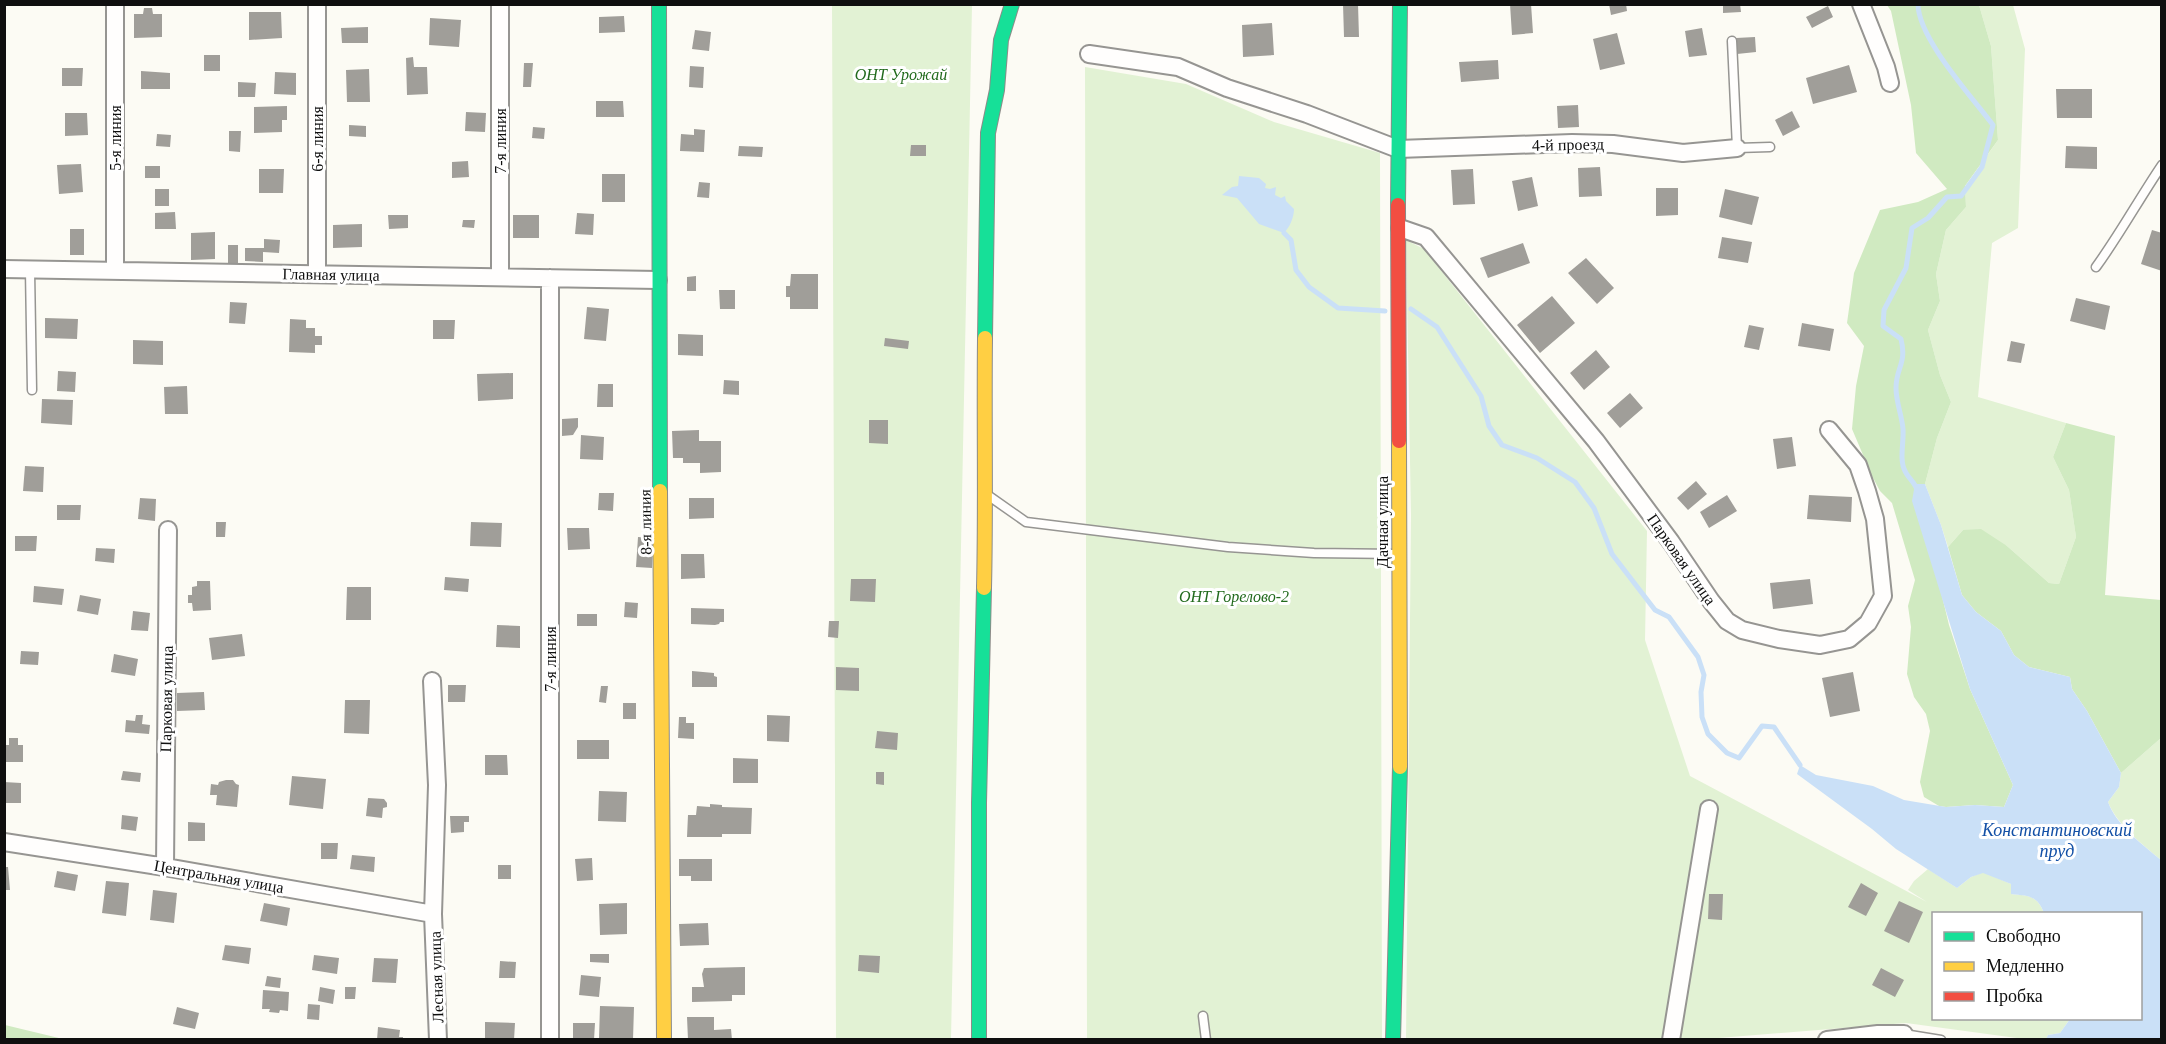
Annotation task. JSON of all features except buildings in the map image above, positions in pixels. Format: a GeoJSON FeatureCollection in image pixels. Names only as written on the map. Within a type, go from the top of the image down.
{"type":"FeatureCollection","features":[{"type":"Feature","properties":{"kind":"street","name":"5-я линия"},"geometry":{"type":"LineString","coordinates":[[115,4],[115,271]]}},
{"type":"Feature","properties":{"kind":"street","name":"6-я линия"},"geometry":{"type":"LineString","coordinates":[[317,4],[317,274]]}},
{"type":"Feature","properties":{"kind":"street","name":"7-я линия"},"geometry":{"type":"LineString","coordinates":[[500,4],[500,277]]}},
{"type":"Feature","properties":{"kind":"street","name":"8-я линия"},"geometry":{"type":"LineString","coordinates":[[659,4],[658,279],[663,684],[664,1040]]}},
{"type":"Feature","properties":{"kind":"street"},"geometry":{"type":"LineString","coordinates":[[979,1040],[988,133],[998,90],[1001,40],[1012,4]]}},
{"type":"Feature","properties":{"kind":"street","name":"Дачная улица"},"geometry":{"type":"LineString","coordinates":[[1393,1040],[1400,815],[1398,149],[1400,4]]}},
{"type":"Feature","properties":{"kind":"street"},"geometry":{"type":"LineString","coordinates":[[1861,4],[1890,83]]}},
{"type":"Feature","properties":{"kind":"street"},"geometry":{"type":"LineString","coordinates":[[1089,54],[1178,67],[1227,88],[1307,114],[1398,149]]}},
{"type":"Feature","properties":{"kind":"street","name":"4-й проезд"},"geometry":{"type":"LineString","coordinates":[[1398,149],[1572,142],[1613,144],[1683,153],[1737,148]]}},
{"type":"Feature","properties":{"kind":"street","name":"Парковая улица"},"geometry":{"type":"LineString","coordinates":[[1400,228],[1426,237],[1596,441],[1727,621],[1742,630],[1779,639],[1820,645],[1849,639],[1868,623],[1883,596],[1875,519],[1867,491],[1858,465],[1829,430]]}},
{"type":"Feature","properties":{"kind":"street","name":"Главная улица"},"geometry":{"type":"LineString","coordinates":[[4,269],[658,279]]}},
{"type":"Feature","properties":{"kind":"street","name":"7-я линия"},"geometry":{"type":"LineString","coordinates":[[550,278],[550,1040]]}},
{"type":"Feature","properties":{"kind":"street","name":"Парковая улица"},"geometry":{"type":"LineString","coordinates":[[165,867],[168,530]]}},
{"type":"Feature","properties":{"kind":"street","name":"Лесная улица"},"geometry":{"type":"LineString","coordinates":[[432,681],[438,785],[433,914],[438,1040]]}},
{"type":"Feature","properties":{"kind":"street"},"geometry":{"type":"LineString","coordinates":[[1671,1040],[1709,809]]}},
{"type":"Feature","properties":{"kind":"street","name":"Центральная улица"},"geometry":{"type":"LineString","coordinates":[[4,842],[165,867],[433,914]]}},
{"type":"Feature","properties":{"kind":"street"},"geometry":{"type":"LineString","coordinates":[[1827,1040],[1878,1034],[1904,1034]]}},
{"type":"Feature","properties":{"kind":"lane"},"geometry":{"type":"LineString","coordinates":[[1732,41],[1737,148],[1770,147]]}},
{"type":"Feature","properties":{"kind":"lane"},"geometry":{"type":"LineString","coordinates":[[2096,267],[2115,242],[2136,203],[2162,165]]}},
{"type":"Feature","properties":{"kind":"lane"},"geometry":{"type":"LineString","coordinates":[[30,270],[32,390]]}},
{"type":"Feature","properties":{"kind":"lane"},"geometry":{"type":"LineString","coordinates":[[986,494],[1026,522],[1228,547],[1314,553],[1398,554]]}},
{"type":"Feature","properties":{"kind":"lane"},"geometry":{"type":"LineString","coordinates":[[1203,1016],[1206,1040]]}},
{"type":"Feature","properties":{"kind":"lane"},"geometry":{"type":"LineString","coordinates":[[1904,1034],[1941,1040]]}},
{"type":"Feature","properties":{"kind":"green space","name":"ОНТ Урожай"},"geometry":{"type":"Polygon","coordinates":[[[832,5],[972,5],[951,1039],[836,1039],[832,5]]]}},
{"type":"Feature","properties":{"kind":"green space"},"geometry":{"type":"Polygon","coordinates":[[[1887,5],[1979,5],[1991,46],[1998,140],[1965,186],[1966,207],[1946,230],[1936,274],[1940,301],[1928,330],[1940,375],[1951,402],[1937,438],[1925,484],[1915,484],[1949,625],[1970,689],[2013,785],[2004,807],[1975,805],[1946,807],[1939,806],[1924,797],[1920,782],[1930,731],[1926,714],[1914,697],[1907,674],[1911,627],[1908,606],[1915,580],[1892,503],[1880,491],[1852,429],[1856,386],[1864,346],[1847,323],[1854,273],[1880,210],[1918,202],[1947,189],[1916,153],[1911,105],[1891,11],[1887,5]]]}},
{"type":"Feature","properties":{"kind":"green space"},"geometry":{"type":"Polygon","coordinates":[[[1979,5],[2013,5],[2025,49],[2018,228],[1992,243],[1978,397],[2066,423],[2053,457],[2069,490],[2076,537],[2059,584],[2049,583],[2007,546],[1963,530],[1948,547],[1925,484],[1937,438],[1951,402],[1940,375],[1928,330],[1940,301],[1936,274],[1946,230],[1966,207],[1965,187],[1998,140],[1991,46],[1979,5]]]}},
{"type":"Feature","properties":{"kind":"green space","name":"ОНТ Горелово-2"},"geometry":{"type":"Polygon","coordinates":[[[1085,67],[1186,84],[1274,122],[1380,153],[1382,1039],[1087,1039],[1085,67]]]}},
{"type":"Feature","properties":{"kind":"green space"},"geometry":{"type":"Polygon","coordinates":[[[1406,240],[1424,249],[1647,531],[1645,640],[1690,776],[1927,902],[1908,890],[1914,881],[1928,869],[1957,888],[1971,877],[1983,872],[2011,884],[2011,894],[2028,896],[2035,900],[2044,912],[1932,912],[1932,1020],[2069,1020],[2060,1033],[2048,1035],[2046,1040],[2024,1039],[1906,1023],[1694,1040],[1406,1040],[1411,515],[1406,240]]]}},
{"type":"Feature","properties":{"kind":"green space"},"geometry":{"type":"Polygon","coordinates":[[[2066,423],[2115,436],[2105,595],[2161,600],[2161,738],[2121,773],[2087,711],[2072,689],[2070,677],[2029,667],[2014,655],[2001,631],[1976,612],[1962,595],[1948,547],[1963,530],[1981,529],[2007,546],[2049,583],[2059,584],[2076,537],[2069,490],[2053,457],[2066,423]]]}},
{"type":"Feature","properties":{"kind":"green space"},"geometry":{"type":"Polygon","coordinates":[[[2161,738],[2161,860],[2124,827],[2108,802],[2119,787],[2121,773],[2161,738]]]}},
{"type":"Feature","properties":{"kind":"green space"},"geometry":{"type":"Polygon","coordinates":[[[5,1025],[63,1039],[5,1039],[5,1025]]]}},
{"type":"Feature","properties":{"kind":"water"},"geometry":{"type":"Polygon","coordinates":[[[1239,176],[1259,178],[1266,184],[1265,188],[1276,187],[1275,195],[1281,198],[1285,196],[1286,201],[1294,209],[1291,222],[1284,233],[1259,224],[1237,198],[1222,195],[1232,187],[1238,186],[1239,176]]]}},
{"type":"Feature","properties":{"kind":"water","name":"Константиновский пруд"},"geometry":{"type":"Polygon","coordinates":[[[1915,484],[1925,484],[1941,525],[1962,595],[1976,612],[2001,631],[2014,655],[2029,667],[2070,677],[2072,689],[2087,711],[2121,773],[2119,787],[2108,802],[2112,811],[2131,834],[2161,860],[2161,1039],[2046,1039],[2048,1035],[2060,1033],[2069,1020],[2142,1020],[2142,912],[2044,912],[2035,900],[2027,896],[2011,894],[2011,884],[1983,873],[1971,877],[1957,888],[1896,849],[1797,774],[1800,765],[1816,775],[1873,786],[1904,800],[1946,807],[1975,805],[2004,807],[2013,785],[1970,689],[1912,501],[1915,484]]]}},
{"type":"Feature","properties":{"kind":"waterway"},"geometry":{"type":"LineString","coordinates":[[1917,490],[1902,462],[1903,429],[1896,388],[1903,347],[1901,339],[1883,326],[1884,310],[1906,268],[1912,228],[1928,218],[1947,197],[1961,196],[1982,167],[1993,125],[1936,50],[1920,18],[1918,4]]}},
{"type":"Feature","properties":{"kind":"waterway"},"geometry":{"type":"LineString","coordinates":[[1284,233],[1291,240],[1296,270],[1309,287],[1338,308],[1385,311]]}},
{"type":"Feature","properties":{"kind":"waterway"},"geometry":{"type":"LineString","coordinates":[[1411,309],[1437,327],[1481,396],[1489,426],[1502,445],[1537,458],[1575,482],[1594,508],[1612,554],[1655,610],[1669,617],[1698,657],[1704,675],[1701,692],[1702,717],[1708,734],[1727,753],[1739,758],[1762,726],[1774,727],[1800,765]]}},
{"type":"Feature","properties":{"kind":"traffic: fast"},"geometry":{"type":"LineString","coordinates":[[659,4],[660,491]]}},
{"type":"Feature","properties":{"kind":"traffic: fast"},"geometry":{"type":"LineString","coordinates":[[985,338],[988,133],[997,90],[1001,40],[1012,4]]}},
{"type":"Feature","properties":{"kind":"traffic: fast"},"geometry":{"type":"LineString","coordinates":[[1398,205],[1400,4]]}},
{"type":"Feature","properties":{"kind":"traffic: fast"},"geometry":{"type":"LineString","coordinates":[[979,1040],[979,803],[984,588]]}},
{"type":"Feature","properties":{"kind":"traffic: fast"},"geometry":{"type":"LineString","coordinates":[[1393,1040],[1400,767]]}},
{"type":"Feature","properties":{"kind":"traffic: slow"},"geometry":{"type":"LineString","coordinates":[[984,588],[985,338]]}},
{"type":"Feature","properties":{"kind":"traffic: slow"},"geometry":{"type":"LineString","coordinates":[[1399,441],[1400,767]]}},
{"type":"Feature","properties":{"kind":"traffic: slow"},"geometry":{"type":"LineString","coordinates":[[660,491],[664,1040]]}},
{"type":"Feature","properties":{"kind":"traffic: jam"},"geometry":{"type":"LineString","coordinates":[[1398,205],[1399,441]]}}]}
